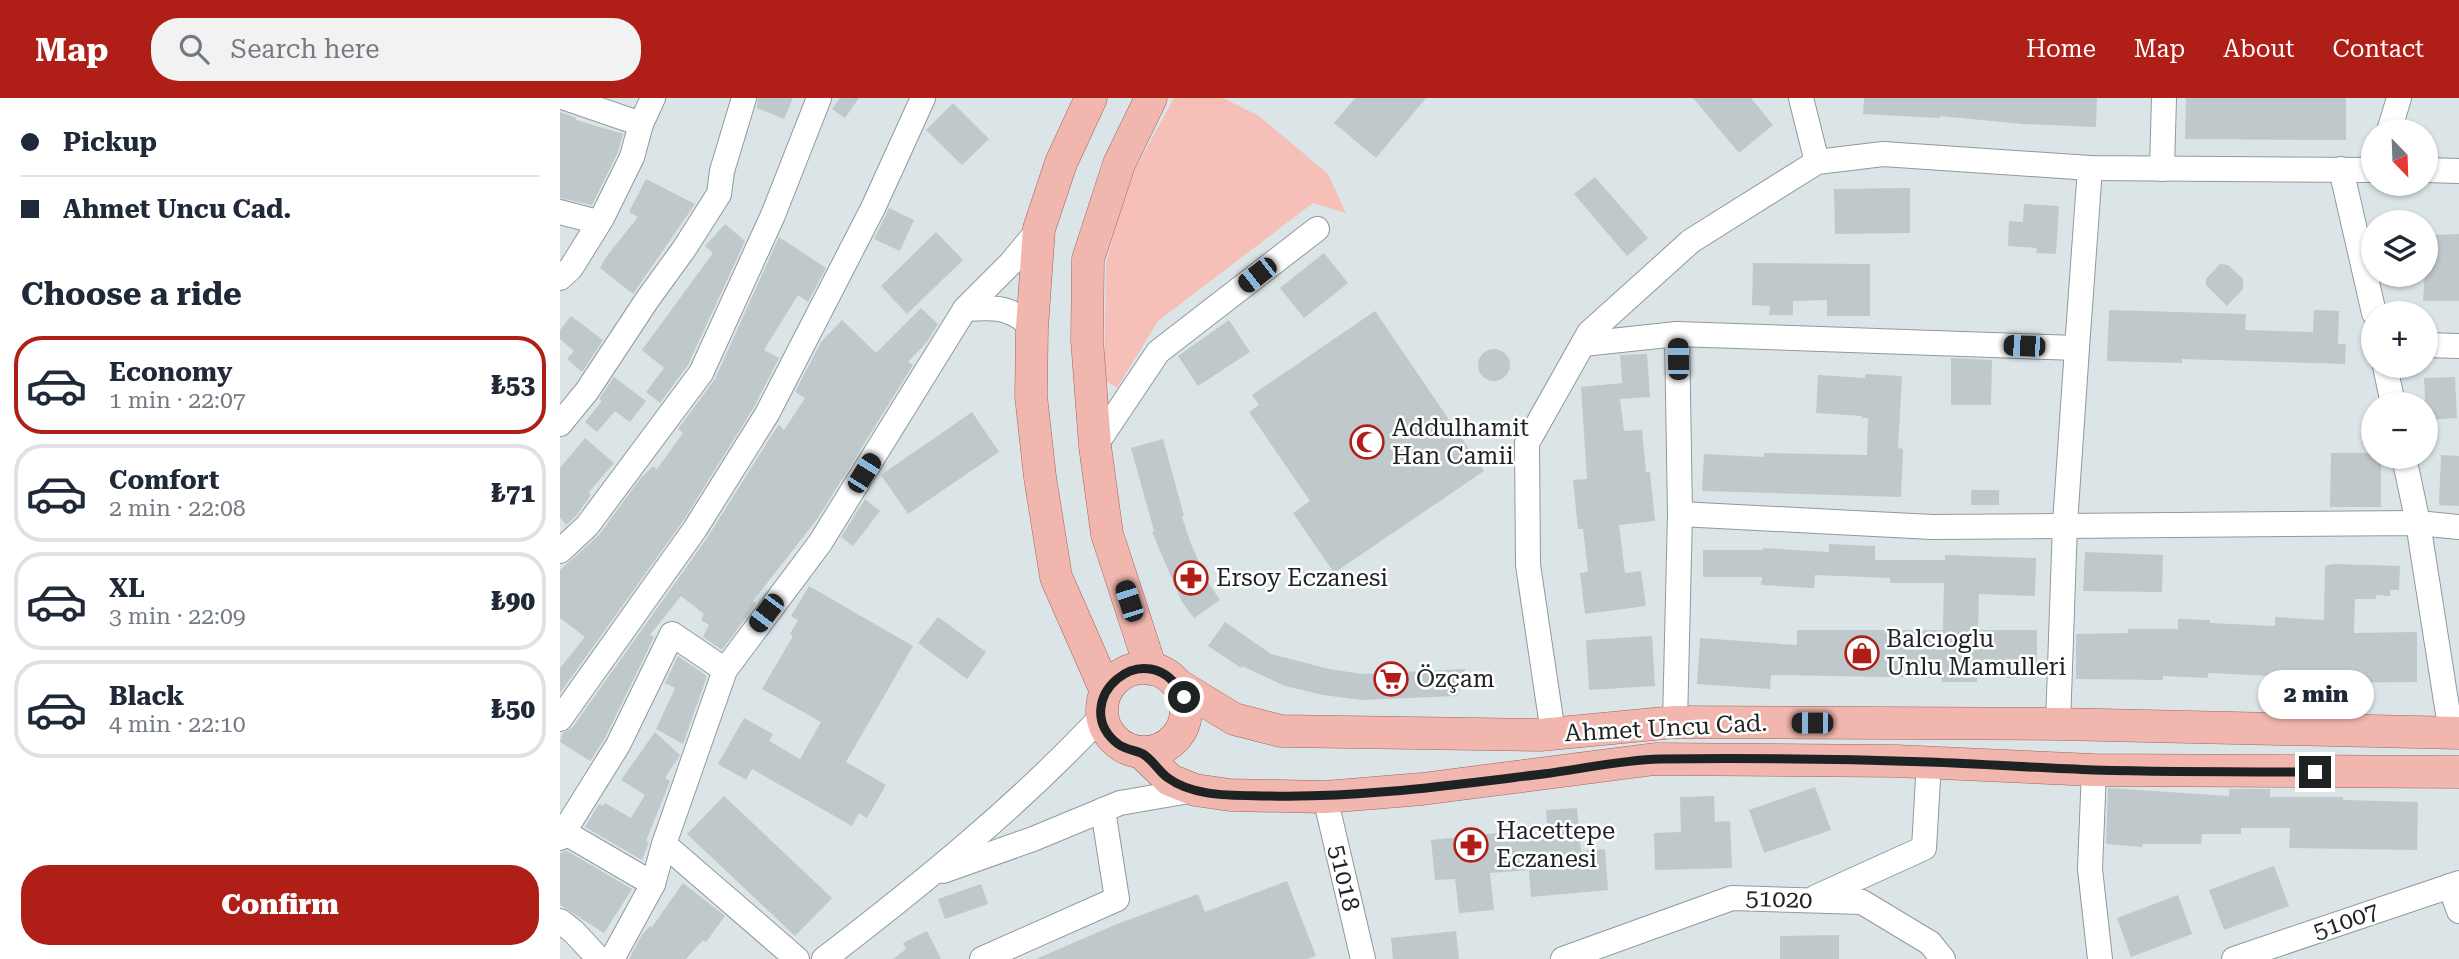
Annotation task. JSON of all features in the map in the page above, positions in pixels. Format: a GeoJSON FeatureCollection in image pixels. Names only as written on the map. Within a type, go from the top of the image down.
{"type":"FeatureCollection","features":[{"type":"Feature","properties":{"kind":"main road"},"geometry":{"type":"LineString","coordinates":[[1091,98],[1060,163],[1040,229],[1031,328],[1031,396],[1040,477],[1056,577],[1104,704],[1106,730],[1119,745],[1142,753],[1159,750],[1174,740],[1182,728],[1186,704],[1178,685],[1167,674],[1151,668],[1136,669],[1114,680],[1104,704]]}},
{"type":"Feature","properties":{"kind":"main road"},"geometry":{"type":"LineString","coordinates":[[1151,98],[1119,164],[1088,259],[1087,340],[1095,446],[1107,534],[1151,668]]}},
{"type":"Feature","properties":{"kind":"main road","name":"Ahmet Uncu Cad."},"geometry":{"type":"LineString","coordinates":[[1178,685],[1234,719],[1281,731],[1553,733],[1675,722],[2058,724],[2455,733]]}},
{"type":"Feature","properties":{"kind":"main road","name":"Ahmet Uncu Cad."},"geometry":{"type":"LineString","coordinates":[[1142,753],[1170,779],[1195,790],[1230,795],[1325,797],[1422,789],[1655,759],[1929,762],[2094,770],[2459,772]]}},
{"type":"Feature","properties":{"kind":"street"},"geometry":{"type":"LineString","coordinates":[[565,98],[641,124]]}},
{"type":"Feature","properties":{"kind":"street"},"geometry":{"type":"LineString","coordinates":[[560,278],[571,268],[632,157],[641,124],[653,98]]}},
{"type":"Feature","properties":{"kind":"street"},"geometry":{"type":"LineString","coordinates":[[560,424],[587,391],[719,194],[722,171],[744,98]]}},
{"type":"Feature","properties":{"kind":"street"},"geometry":{"type":"LineString","coordinates":[[560,551],[587,526],[701,373],[773,215],[819,98]]}},
{"type":"Feature","properties":{"kind":"street"},"geometry":{"type":"LineString","coordinates":[[560,719],[695,530],[767,414],[873,208],[923,98]]}},
{"type":"Feature","properties":{"kind":"street"},"geometry":{"type":"LineString","coordinates":[[1801,98],[1817,162]]}},
{"type":"Feature","properties":{"kind":"street"},"geometry":{"type":"LineString","coordinates":[[2162,169],[2164,98]]}},
{"type":"Feature","properties":{"kind":"street"},"geometry":{"type":"LineString","coordinates":[[2393,119],[2399,98]]}},
{"type":"Feature","properties":{"kind":"street"},"geometry":{"type":"LineString","coordinates":[[1553,733],[1528,565],[1527,443],[1589,333],[1691,241],[1817,162],[1883,154],[2090,168],[2361,170]]}},
{"type":"Feature","properties":{"kind":"street"},"geometry":{"type":"LineString","coordinates":[[2058,724],[2064,524],[2090,168]]}},
{"type":"Feature","properties":{"kind":"street"},"geometry":{"type":"LineString","coordinates":[[2341,169],[2371,301]]}},
{"type":"Feature","properties":{"kind":"street"},"geometry":{"type":"LineString","coordinates":[[2438,170],[2459,171]]}},
{"type":"Feature","properties":{"kind":"street"},"geometry":{"type":"LineString","coordinates":[[560,212],[598,222]]}},
{"type":"Feature","properties":{"kind":"street"},"geometry":{"type":"LineString","coordinates":[[612,959],[653,884],[664,844],[725,670],[820,543],[965,309],[1040,229]]}},
{"type":"Feature","properties":{"kind":"street"},"geometry":{"type":"LineString","coordinates":[[1095,446],[1158,352],[1317,229]]}},
{"type":"Feature","properties":{"kind":"street"},"geometry":{"type":"LineString","coordinates":[[965,309],[995,307],[1021,317],[1031,328]]}},
{"type":"Feature","properties":{"kind":"street"},"geometry":{"type":"LineString","coordinates":[[1583,344],[1677,334],[2077,348]]}},
{"type":"Feature","properties":{"kind":"street"},"geometry":{"type":"LineString","coordinates":[[1675,722],[1680,514],[1677,334]]}},
{"type":"Feature","properties":{"kind":"street"},"geometry":{"type":"LineString","coordinates":[[2438,345],[2459,346]]}},
{"type":"Feature","properties":{"kind":"street"},"geometry":{"type":"LineString","coordinates":[[2407,469],[2455,733]]}},
{"type":"Feature","properties":{"kind":"street"},"geometry":{"type":"LineString","coordinates":[[1680,514],[1932,527],[2418,523],[2459,527]]}},
{"type":"Feature","properties":{"kind":"street"},"geometry":{"type":"LineString","coordinates":[[653,884],[562,835],[618,745],[672,634],[725,670]]}},
{"type":"Feature","properties":{"kind":"street"},"geometry":{"type":"LineString","coordinates":[[824,959],[933,875],[1064,756],[1104,704]]}},
{"type":"Feature","properties":{"kind":"street"},"geometry":{"type":"LineString","coordinates":[[1808,900],[1924,848],[1929,762]]}},
{"type":"Feature","properties":{"kind":"street"},"geometry":{"type":"LineString","coordinates":[[2094,770],[2090,869],[2100,959]]}},
{"type":"Feature","properties":{"kind":"street"},"geometry":{"type":"LineString","coordinates":[[933,875],[1033,839],[1120,803],[1195,790]]}},
{"type":"Feature","properties":{"kind":"street","name":"51018"},"geometry":{"type":"LineString","coordinates":[[1325,797],[1363,959]]}},
{"type":"Feature","properties":{"kind":"street"},"geometry":{"type":"LineString","coordinates":[[982,959],[1117,899],[1103,810]]}},
{"type":"Feature","properties":{"kind":"street"},"geometry":{"type":"LineString","coordinates":[[664,844],[797,959]]}},
{"type":"Feature","properties":{"kind":"street"},"geometry":{"type":"LineString","coordinates":[[1866,874],[1880,912]]}},
{"type":"Feature","properties":{"kind":"street"},"geometry":{"type":"LineString","coordinates":[[2454,885],[2459,911]]}},
{"type":"Feature","properties":{"kind":"street","name":"51007"},"geometry":{"type":"LineString","coordinates":[[2234,959],[2454,885]]}},
{"type":"Feature","properties":{"kind":"street","name":"51020"},"geometry":{"type":"LineString","coordinates":[[1563,959],[1732,898],[1863,902],[1930,943],[1943,959]]}},
{"type":"Feature","properties":{"kind":"street"},"geometry":{"type":"LineString","coordinates":[[565,933],[599,959]]}},
{"type":"Feature","properties":{"kind":"shaded area"},"geometry":{"type":"Polygon","coordinates":[[[1174,98],[1223,98],[1259,116],[1328,174],[1346,213],[1313,203],[1158,321],[1117,388],[1104,379],[1106,263],[1127,184],[1174,98]]]}},
{"type":"Feature","properties":{"kind":"building"},"geometry":{"type":"Polygon","coordinates":[[[758,98],[793,98],[784,119],[757,108],[758,98]]]}},
{"type":"Feature","properties":{"kind":"building"},"geometry":{"type":"Polygon","coordinates":[[[840,98],[859,98],[845,118],[832,109],[840,98]]]}},
{"type":"Feature","properties":{"kind":"building"},"geometry":{"type":"Polygon","coordinates":[[[1355,98],[1426,98],[1376,158],[1334,123],[1355,98]]]}},
{"type":"Feature","properties":{"kind":"building"},"geometry":{"type":"Polygon","coordinates":[[[1693,98],[1751,98],[1773,125],[1739,153],[1693,98]]]}},
{"type":"Feature","properties":{"kind":"building"},"geometry":{"type":"Polygon","coordinates":[[[1864,98],[2097,98],[2096,127],[2023,124],[1940,116],[1863,114],[1864,98]]]}},
{"type":"Feature","properties":{"kind":"building"},"geometry":{"type":"Polygon","coordinates":[[[2186,98],[2346,98],[2346,140],[2185,139],[2186,98]]]}},
{"type":"Feature","properties":{"kind":"building"},"geometry":{"type":"Polygon","coordinates":[[[953,103],[989,139],[962,165],[926,130],[953,103]]]}},
{"type":"Feature","properties":{"kind":"building"},"geometry":{"type":"Polygon","coordinates":[[[560,112],[576,120],[623,134],[618,152],[592,205],[560,198],[560,112]]]}},
{"type":"Feature","properties":{"kind":"building"},"geometry":{"type":"Polygon","coordinates":[[[1595,177],[1648,238],[1627,256],[1574,194],[1595,177]]]}},
{"type":"Feature","properties":{"kind":"building"},"geometry":{"type":"Polygon","coordinates":[[[646,179],[695,204],[633,294],[600,268],[638,217],[629,212],[646,179]]]}},
{"type":"Feature","properties":{"kind":"building"},"geometry":{"type":"Polygon","coordinates":[[[1910,188],[1910,233],[1835,234],[1834,189],[1910,188]]]}},
{"type":"Feature","properties":{"kind":"building"},"geometry":{"type":"Polygon","coordinates":[[[2024,204],[2059,206],[2056,254],[2036,253],[2037,248],[2008,246],[2009,221],[2023,222],[2024,204]]]}},
{"type":"Feature","properties":{"kind":"building"},"geometry":{"type":"Polygon","coordinates":[[[889,208],[914,220],[900,251],[874,239],[889,208]]]}},
{"type":"Feature","properties":{"kind":"building"},"geometry":{"type":"Polygon","coordinates":[[[725,224],[745,241],[688,365],[660,403],[646,392],[664,368],[642,350],[713,253],[705,246],[725,224]]]}},
{"type":"Feature","properties":{"kind":"building"},"geometry":{"type":"Polygon","coordinates":[[[936,232],[963,260],[907,314],[881,286],[936,232]]]}},
{"type":"Feature","properties":{"kind":"building"},"geometry":{"type":"Polygon","coordinates":[[[2459,234],[2459,301],[2423,301],[2424,287],[2438,287],[2438,235],[2459,234]]]}},
{"type":"Feature","properties":{"kind":"building"},"geometry":{"type":"Polygon","coordinates":[[[779,237],[826,268],[808,302],[798,295],[764,350],[779,358],[754,407],[683,521],[560,693],[560,668],[585,637],[560,618],[560,570],[599,535],[640,479],[653,466],[657,469],[683,433],[678,429],[715,379],[779,237]]]}},
{"type":"Feature","properties":{"kind":"building"},"geometry":{"type":"Polygon","coordinates":[[[1324,253],[1348,283],[1304,318],[1280,288],[1324,253]]]}},
{"type":"Feature","properties":{"kind":"building"},"geometry":{"type":"Polygon","coordinates":[[[1753,263],[1870,264],[1870,316],[1827,316],[1827,300],[1793,301],[1793,315],[1769,315],[1770,306],[1752,305],[1753,263]]]}},
{"type":"Feature","properties":{"kind":"building"},"geometry":{"type":"Polygon","coordinates":[[[2220,264],[2228,265],[2243,279],[2243,289],[2227,306],[2206,285],[2206,279],[2220,264]]]}},
{"type":"Feature","properties":{"kind":"building"},"geometry":{"type":"Polygon","coordinates":[[[921,308],[938,324],[927,342],[908,362],[913,365],[818,518],[753,601],[756,603],[722,650],[703,637],[709,625],[701,620],[704,614],[681,596],[650,635],[654,637],[605,738],[590,761],[560,742],[563,733],[572,728],[707,538],[775,430],[779,425],[784,430],[805,398],[795,392],[821,342],[842,320],[876,353],[921,308]]]}},
{"type":"Feature","properties":{"kind":"building"},"geometry":{"type":"Polygon","coordinates":[[[2109,310],[2246,314],[2245,330],[2313,332],[2314,310],[2339,311],[2338,344],[2346,344],[2345,364],[2182,359],[2182,363],[2107,361],[2109,310]]]}},
{"type":"Feature","properties":{"kind":"building","name":"Addulhamit Han Camii"},"geometry":{"type":"Polygon","coordinates":[[[1375,311],[1484,471],[1334,573],[1293,513],[1310,501],[1249,412],[1259,405],[1252,395],[1375,311]]]}},
{"type":"Feature","properties":{"kind":"building"},"geometry":{"type":"Polygon","coordinates":[[[571,316],[603,340],[582,372],[567,359],[574,351],[560,339],[560,330],[571,316]]]}},
{"type":"Feature","properties":{"kind":"building"},"geometry":{"type":"Polygon","coordinates":[[[1229,320],[1250,352],[1198,386],[1178,356],[1229,320]]]}},
{"type":"Feature","properties":{"kind":"building"},"geometry":{"type":"Polygon","coordinates":[[[1494,349],[1505,354],[1510,365],[1505,376],[1494,381],[1483,376],[1478,365],[1483,354],[1494,349]]]}},
{"type":"Feature","properties":{"kind":"building"},"geometry":{"type":"Polygon","coordinates":[[[1647,354],[1650,397],[1620,399],[1624,431],[1642,430],[1655,521],[1619,525],[1625,573],[1641,571],[1646,606],[1585,614],[1580,573],[1588,572],[1583,529],[1578,529],[1573,480],[1587,479],[1581,387],[1622,383],[1620,355],[1647,354]]]}},
{"type":"Feature","properties":{"kind":"building"},"geometry":{"type":"Polygon","coordinates":[[[1951,358],[1992,360],[1991,405],[1951,405],[1951,358]]]}},
{"type":"Feature","properties":{"kind":"building"},"geometry":{"type":"Polygon","coordinates":[[[1865,374],[1902,376],[1898,448],[1903,449],[1901,497],[1702,491],[1704,454],[1764,457],[1764,453],[1867,455],[1868,418],[1816,413],[1818,375],[1865,378],[1865,374]]]}},
{"type":"Feature","properties":{"kind":"building"},"geometry":{"type":"Polygon","coordinates":[[[614,377],[646,401],[630,422],[615,411],[597,432],[585,422],[602,401],[599,399],[614,377]]]}},
{"type":"Feature","properties":{"kind":"building"},"geometry":{"type":"Polygon","coordinates":[[[2455,377],[2457,418],[2438,419],[2438,392],[2425,392],[2424,378],[2455,377]]]}},
{"type":"Feature","properties":{"kind":"building"},"geometry":{"type":"Polygon","coordinates":[[[972,412],[999,452],[908,514],[881,475],[972,412]]]}},
{"type":"Feature","properties":{"kind":"building"},"geometry":{"type":"Polygon","coordinates":[[[585,438],[614,463],[589,492],[591,495],[576,516],[566,525],[560,517],[560,468],[585,438]]]}},
{"type":"Feature","properties":{"kind":"building"},"geometry":{"type":"Polygon","coordinates":[[[1163,439],[1191,544],[1208,582],[1220,600],[1194,618],[1182,602],[1152,532],[1154,531],[1131,448],[1163,439]]]}},
{"type":"Feature","properties":{"kind":"building"},"geometry":{"type":"Polygon","coordinates":[[[2331,453],[2361,453],[2361,469],[2381,469],[2381,507],[2330,507],[2331,453]]]}},
{"type":"Feature","properties":{"kind":"building"},"geometry":{"type":"Polygon","coordinates":[[[2441,455],[2459,456],[2459,506],[2439,505],[2441,455]]]}},
{"type":"Feature","properties":{"kind":"building"},"geometry":{"type":"Polygon","coordinates":[[[1971,490],[1999,490],[1999,505],[1971,505],[1971,490]]]}},
{"type":"Feature","properties":{"kind":"building"},"geometry":{"type":"Polygon","coordinates":[[[865,499],[880,511],[853,546],[841,537],[865,499]]]}},
{"type":"Feature","properties":{"kind":"building"},"geometry":{"type":"Polygon","coordinates":[[[1829,544],[1875,546],[1875,560],[1945,560],[1945,555],[2036,558],[2035,596],[1979,594],[1978,630],[2037,630],[2037,678],[1977,678],[1977,682],[1942,682],[1942,678],[1771,675],[1770,689],[1697,684],[1700,638],[1797,645],[1797,630],[1943,630],[1944,583],[1890,583],[1890,578],[1815,575],[1814,588],[1761,585],[1762,577],[1703,577],[1703,550],[1763,548],[1829,552],[1829,544]]]}},
{"type":"Feature","properties":{"kind":"building"},"geometry":{"type":"Polygon","coordinates":[[[2085,552],[2163,555],[2162,592],[2083,591],[2085,552]]]}},
{"type":"Feature","properties":{"kind":"building"},"geometry":{"type":"Polygon","coordinates":[[[2325,566],[2400,566],[2399,590],[2390,590],[2390,596],[2376,595],[2376,599],[2355,599],[2354,633],[2417,632],[2417,682],[2308,683],[2272,681],[2272,676],[2208,673],[2208,678],[2163,676],[2163,680],[2076,679],[2076,634],[2128,633],[2128,629],[2178,629],[2178,619],[2275,626],[2275,617],[2324,620],[2325,566]]]}},
{"type":"Feature","properties":{"kind":"building"},"geometry":{"type":"Polygon","coordinates":[[[809,586],[913,646],[846,762],[886,785],[867,818],[859,813],[852,826],[752,769],[746,780],[718,764],[744,718],[773,734],[769,741],[800,759],[821,722],[762,689],[793,636],[790,634],[798,620],[791,616],[809,586]]]}},
{"type":"Feature","properties":{"kind":"building"},"geometry":{"type":"Polygon","coordinates":[[[938,617],[986,652],[967,679],[918,643],[938,617]]]}},
{"type":"Feature","properties":{"kind":"building"},"geometry":{"type":"Polygon","coordinates":[[[1225,622],[1271,654],[1329,669],[1362,674],[1465,669],[1457,696],[1362,700],[1323,695],[1285,686],[1242,666],[1241,668],[1208,646],[1225,622]]]}},
{"type":"Feature","properties":{"kind":"building"},"geometry":{"type":"Polygon","coordinates":[[[1652,636],[1655,686],[1589,690],[1586,640],[1652,636]]]}},
{"type":"Feature","properties":{"kind":"building"},"geometry":{"type":"Polygon","coordinates":[[[678,656],[707,676],[683,744],[656,729],[675,688],[665,683],[678,656]]]}},
{"type":"Feature","properties":{"kind":"building"},"geometry":{"type":"Polygon","coordinates":[[[655,732],[680,755],[665,778],[670,781],[646,841],[649,842],[642,860],[585,827],[599,804],[603,806],[605,803],[631,818],[645,795],[621,780],[655,732]]]}},
{"type":"Feature","properties":{"kind":"building"},"geometry":{"type":"Polygon","coordinates":[[[1815,787],[1831,830],[1764,853],[1749,810],[1815,787]]]}},
{"type":"Feature","properties":{"kind":"building"},"geometry":{"type":"Polygon","coordinates":[[[2108,788],[2229,796],[2229,789],[2270,789],[2270,797],[2343,797],[2343,800],[2418,802],[2417,850],[2289,848],[2290,828],[2241,828],[2241,834],[2202,834],[2201,844],[2143,844],[2142,847],[2106,844],[2108,788]]]}},
{"type":"Feature","properties":{"kind":"building"},"geometry":{"type":"Polygon","coordinates":[[[724,796],[832,898],[795,936],[687,834],[724,796]]]}},
{"type":"Feature","properties":{"kind":"building"},"geometry":{"type":"Polygon","coordinates":[[[1714,796],[1715,822],[1730,821],[1732,868],[1655,870],[1654,833],[1681,832],[1680,797],[1714,796]]]}},
{"type":"Feature","properties":{"kind":"building"},"geometry":{"type":"Polygon","coordinates":[[[1577,808],[1581,851],[1605,849],[1608,890],[1531,897],[1529,870],[1490,873],[1494,910],[1459,913],[1455,879],[1435,880],[1431,840],[1498,833],[1499,842],[1548,839],[1546,810],[1577,808]]]}},
{"type":"Feature","properties":{"kind":"building"},"geometry":{"type":"Polygon","coordinates":[[[567,851],[632,889],[604,933],[560,905],[560,853],[567,851]]]}},
{"type":"Feature","properties":{"kind":"building"},"geometry":{"type":"Polygon","coordinates":[[[2274,866],[2289,906],[2224,930],[2209,890],[2274,866]]]}},
{"type":"Feature","properties":{"kind":"building"},"geometry":{"type":"Polygon","coordinates":[[[1287,881],[1316,956],[1307,959],[1036,959],[1117,924],[1198,894],[1205,912],[1287,881]]]}},
{"type":"Feature","properties":{"kind":"building"},"geometry":{"type":"Polygon","coordinates":[[[683,883],[725,916],[706,942],[703,940],[686,959],[629,959],[642,935],[652,927],[683,883]]]}},
{"type":"Feature","properties":{"kind":"building"},"geometry":{"type":"Polygon","coordinates":[[[981,884],[988,904],[945,919],[938,899],[981,884]]]}},
{"type":"Feature","properties":{"kind":"building"},"geometry":{"type":"Polygon","coordinates":[[[2178,895],[2192,934],[2131,957],[2117,918],[2178,895]]]}},
{"type":"Feature","properties":{"kind":"building"},"geometry":{"type":"Polygon","coordinates":[[[927,931],[941,959],[893,959],[906,949],[903,943],[927,931]]]}},
{"type":"Feature","properties":{"kind":"building"},"geometry":{"type":"Polygon","coordinates":[[[1456,931],[1459,959],[1393,959],[1391,938],[1456,931]]]}},
{"type":"Feature","properties":{"kind":"building"},"geometry":{"type":"Polygon","coordinates":[[[1839,935],[1839,959],[1780,959],[1780,936],[1839,935]]]}},
{"type":"Feature","properties":{"kind":"place","name":"Addulhamit Han Camii"},"geometry":{"type":"Point","coordinates":[1367,442]}},
{"type":"Feature","properties":{"kind":"place","name":"Ersoy Eczanesi"},"geometry":{"type":"Point","coordinates":[1191,578]}},
{"type":"Feature","properties":{"kind":"place","name":"Balcıoglu Unlu Mamulleri"},"geometry":{"type":"Point","coordinates":[1862,653]}},
{"type":"Feature","properties":{"kind":"place","name":"Özçam"},"geometry":{"type":"Point","coordinates":[1391,679]}},
{"type":"Feature","properties":{"kind":"place","name":"Hacettepe Eczanesi"},"geometry":{"type":"Point","coordinates":[1471,845]}},
{"type":"Feature","properties":{"kind":"route"},"geometry":{"type":"LineString","coordinates":[[1184,697],[1178,685],[1167,674],[1151,668],[1127,672],[1114,680],[1106,691],[1101,705],[1106,730],[1119,745],[1142,753],[1170,779],[1195,790],[1230,795],[1325,797],[1422,789],[1655,759],[1896,761],[2094,770],[2315,772]]}}]}
